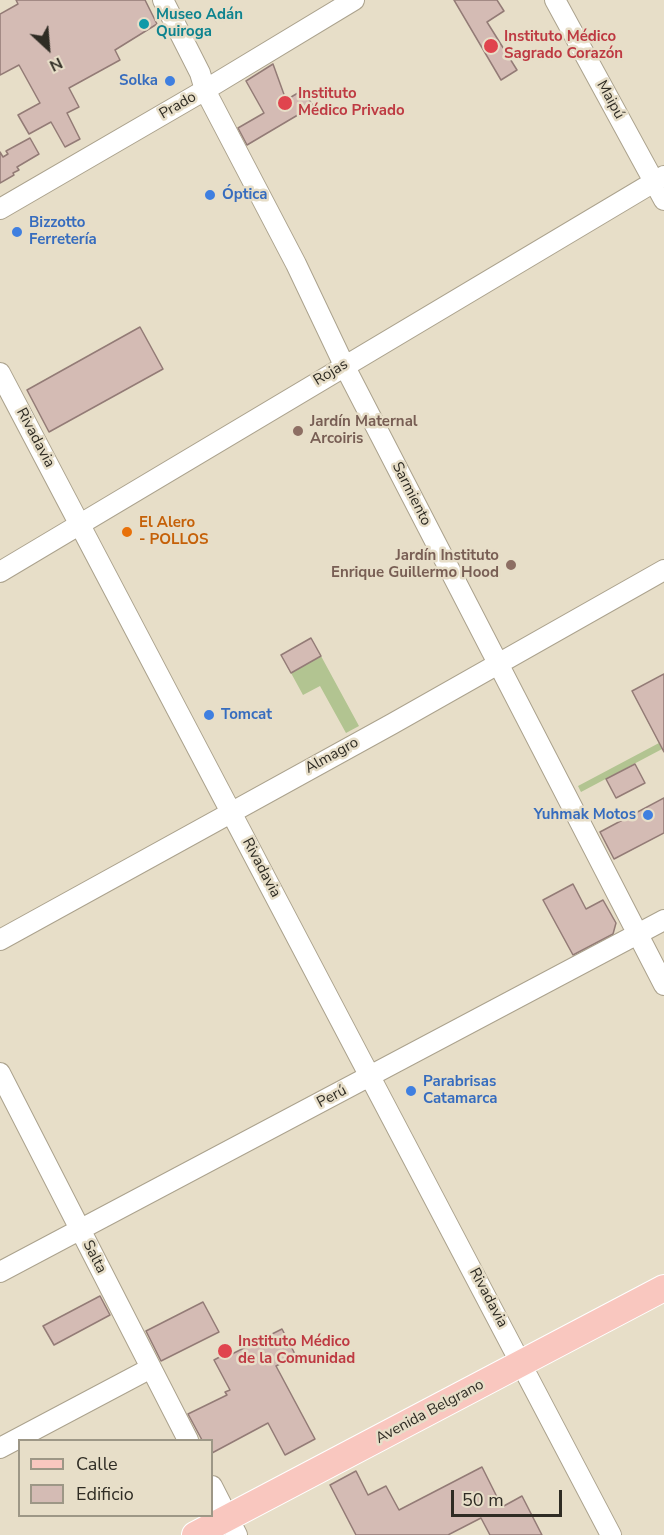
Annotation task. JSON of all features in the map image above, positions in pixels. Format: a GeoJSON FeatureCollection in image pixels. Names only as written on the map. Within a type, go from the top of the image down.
{"type":"FeatureCollection","features":[{"type":"Feature","properties":{"kind":"main road","name":"Avenida Belgrano"},"geometry":{"type":"LineString","coordinates":[[195,1535],[232,1526],[523,1363],[664,1288]]}},
{"type":"Feature","properties":{"kind":"street","name":"Sarmiento"},"geometry":{"type":"LineString","coordinates":[[163,0],[200,73],[205,90],[296,264],[344,365],[664,985]]}},
{"type":"Feature","properties":{"kind":"street","name":"Prado"},"geometry":{"type":"LineString","coordinates":[[0,209],[354,0]]}},
{"type":"Feature","properties":{"kind":"street","name":"Maipú"},"geometry":{"type":"LineString","coordinates":[[555,0],[659,179],[664,200]]}},
{"type":"Feature","properties":{"kind":"street","name":"Rojas"},"geometry":{"type":"LineString","coordinates":[[0,572],[659,179]]}},
{"type":"Feature","properties":{"kind":"street","name":"Rivadavia"},"geometry":{"type":"LineString","coordinates":[[0,373],[523,1363],[611,1535]]}},
{"type":"Feature","properties":{"kind":"street","name":"Almagro"},"geometry":{"type":"LineString","coordinates":[[0,940],[664,570]]}},
{"type":"Feature","properties":{"kind":"street","name":"Perú"},"geometry":{"type":"LineString","coordinates":[[0,1272],[664,920]]}},
{"type":"Feature","properties":{"kind":"street","name":"Salta"},"geometry":{"type":"LineString","coordinates":[[0,1073],[187,1439]]}},
{"type":"Feature","properties":{"kind":"street"},"geometry":{"type":"LineString","coordinates":[[0,1448],[151,1368]]}},
{"type":"Feature","properties":{"kind":"street"},"geometry":{"type":"LineString","coordinates":[[213,1488],[232,1526]]}},
{"type":"Feature","properties":{"kind":"green space"},"geometry":{"type":"Polygon","coordinates":[[[321,656],[359,726],[346,733],[320,686],[303,695],[291,673],[321,656]]]}},
{"type":"Feature","properties":{"kind":"green space"},"geometry":{"type":"Polygon","coordinates":[[[664,674],[664,748],[581,792],[578,786],[659,743],[632,691],[664,674]]]}},
{"type":"Feature","properties":{"kind":"building"},"geometry":{"type":"Polygon","coordinates":[[[16,0],[145,0],[157,24],[115,50],[120,60],[69,88],[79,107],[67,113],[80,139],[65,147],[51,122],[29,134],[18,115],[40,103],[19,65],[0,75],[0,14],[18,4],[16,0]]]}},
{"type":"Feature","properties":{"kind":"building","name":"Instituto Médico Sagrado Corazón"},"geometry":{"type":"Polygon","coordinates":[[[454,0],[497,0],[504,11],[487,22],[517,70],[501,80],[454,0]]]}},
{"type":"Feature","properties":{"kind":"building","name":"Instituto Médico Privado"},"geometry":{"type":"Polygon","coordinates":[[[273,64],[286,100],[303,90],[313,106],[247,145],[238,128],[264,113],[246,81],[273,64]]]}},
{"type":"Feature","properties":{"kind":"building"},"geometry":{"type":"Polygon","coordinates":[[[30,138],[39,154],[17,167],[19,170],[13,173],[14,175],[0,183],[0,152],[3,157],[8,154],[6,151],[30,138]]]}},
{"type":"Feature","properties":{"kind":"building"},"geometry":{"type":"Polygon","coordinates":[[[140,327],[163,369],[49,432],[27,390],[140,327]]]}},
{"type":"Feature","properties":{"kind":"building"},"geometry":{"type":"Polygon","coordinates":[[[311,638],[321,656],[291,673],[281,655],[311,638]]]}},
{"type":"Feature","properties":{"kind":"building"},"geometry":{"type":"Polygon","coordinates":[[[664,674],[664,752],[632,691],[664,674]]]}},
{"type":"Feature","properties":{"kind":"building"},"geometry":{"type":"Polygon","coordinates":[[[635,764],[645,783],[616,798],[606,779],[635,764]]]}},
{"type":"Feature","properties":{"kind":"building","name":"Yuhmak Motos"},"geometry":{"type":"Polygon","coordinates":[[[664,798],[664,833],[614,859],[600,832],[664,798]]]}},
{"type":"Feature","properties":{"kind":"building"},"geometry":{"type":"Polygon","coordinates":[[[573,884],[586,909],[603,900],[616,923],[613,934],[573,955],[543,900],[573,884]]]}},
{"type":"Feature","properties":{"kind":"building"},"geometry":{"type":"Polygon","coordinates":[[[100,1296],[110,1315],[54,1345],[43,1326],[100,1296]]]}},
{"type":"Feature","properties":{"kind":"building"},"geometry":{"type":"Polygon","coordinates":[[[203,1302],[219,1332],[161,1361],[146,1331],[203,1302]]]}},
{"type":"Feature","properties":{"kind":"building"},"geometry":{"type":"Polygon","coordinates":[[[282,1329],[296,1356],[276,1366],[315,1439],[285,1455],[268,1423],[213,1452],[213,1439],[201,1439],[188,1414],[227,1395],[225,1392],[230,1390],[214,1360],[229,1352],[230,1355],[282,1329]]]}},
{"type":"Feature","properties":{"kind":"building"},"geometry":{"type":"Polygon","coordinates":[[[482,1467],[502,1507],[522,1496],[542,1535],[490,1535],[481,1518],[448,1535],[356,1535],[330,1485],[356,1471],[368,1495],[386,1486],[399,1510],[482,1467]]]}},
{"type":"Feature","properties":{"kind":"place","name":"Museo Adán Quiroga"},"geometry":{"type":"Point","coordinates":[144,24]}},
{"type":"Feature","properties":{"kind":"place","name":"Instituto Médico Sagrado Corazón"},"geometry":{"type":"Point","coordinates":[491,46]}},
{"type":"Feature","properties":{"kind":"place","name":"Solka"},"geometry":{"type":"Point","coordinates":[170,81]}},
{"type":"Feature","properties":{"kind":"place","name":"Instituto Médico Privado"},"geometry":{"type":"Point","coordinates":[285,103]}},
{"type":"Feature","properties":{"kind":"place","name":"Óptica"},"geometry":{"type":"Point","coordinates":[210,195]}},
{"type":"Feature","properties":{"kind":"place","name":"Bizzotto Ferretería"},"geometry":{"type":"Point","coordinates":[17,232]}},
{"type":"Feature","properties":{"kind":"place","name":"Jardín Maternal Arcoiris"},"geometry":{"type":"Point","coordinates":[298,431]}},
{"type":"Feature","properties":{"kind":"place","name":"El Alero - POLLOS"},"geometry":{"type":"Point","coordinates":[127,532]}},
{"type":"Feature","properties":{"kind":"place","name":"Jardín Instituto Enrique Guillermo Hood"},"geometry":{"type":"Point","coordinates":[511,565]}},
{"type":"Feature","properties":{"kind":"place","name":"Tomcat"},"geometry":{"type":"Point","coordinates":[209,715]}},
{"type":"Feature","properties":{"kind":"place","name":"Yuhmak Motos"},"geometry":{"type":"Point","coordinates":[648,815]}},
{"type":"Feature","properties":{"kind":"place","name":"Parabrisas Catamarca"},"geometry":{"type":"Point","coordinates":[411,1091]}},
{"type":"Feature","properties":{"kind":"place","name":"Instituto Médico de la Comunidad"},"geometry":{"type":"Point","coordinates":[225,1351]}}]}
